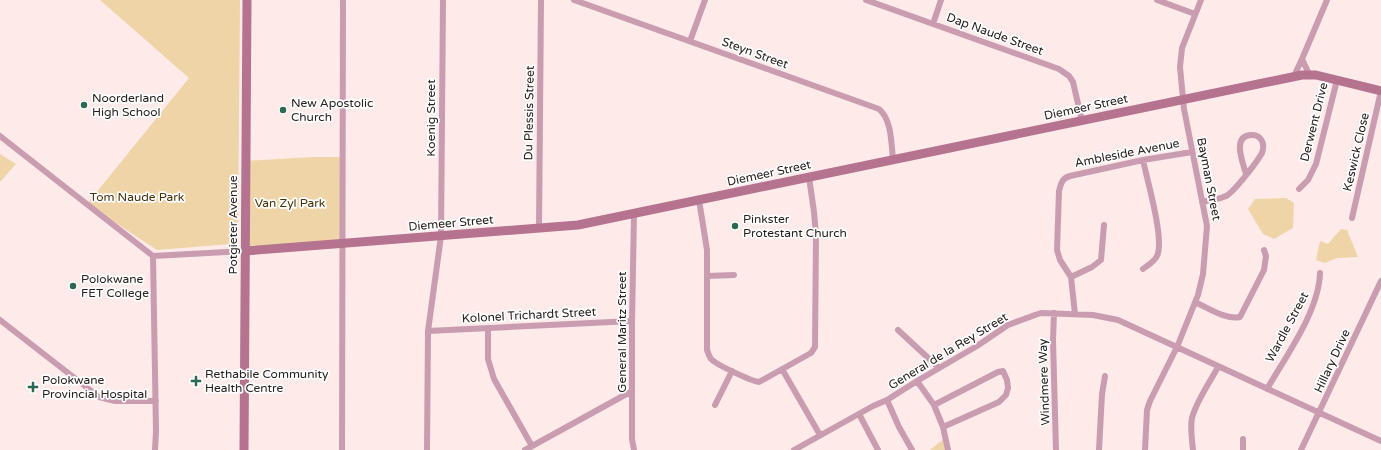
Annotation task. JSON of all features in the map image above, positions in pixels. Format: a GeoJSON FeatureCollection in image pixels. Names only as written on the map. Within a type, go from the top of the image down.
{"type":"FeatureCollection","features":[{"type":"Feature","properties":{"kind":"street","name":"Potgieter Avenue"},"geometry":{"type":"LineString","coordinates":[[244,450],[247,0]]}},
{"type":"Feature","properties":{"kind":"street"},"geometry":{"type":"LineString","coordinates":[[342,450],[343,0]]}},
{"type":"Feature","properties":{"kind":"street","name":"Koenig Street"},"geometry":{"type":"LineString","coordinates":[[427,450],[428,331],[441,236],[442,0]]}},
{"type":"Feature","properties":{"kind":"street","name":"Du Plessis Street"},"geometry":{"type":"LineString","coordinates":[[539,227],[541,0]]}},
{"type":"Feature","properties":{"kind":"street","name":"Steyn Street"},"geometry":{"type":"LineString","coordinates":[[574,0],[879,109],[883,112],[888,122],[893,159]]}},
{"type":"Feature","properties":{"kind":"street"},"geometry":{"type":"LineString","coordinates":[[690,41],[705,0]]}},
{"type":"Feature","properties":{"kind":"street","name":"Dap Naude Street"},"geometry":{"type":"LineString","coordinates":[[866,0],[1038,60],[1065,72],[1073,82],[1082,121]]}},
{"type":"Feature","properties":{"kind":"street"},"geometry":{"type":"LineString","coordinates":[[933,24],[941,0]]}},
{"type":"Feature","properties":{"kind":"street"},"geometry":{"type":"LineString","coordinates":[[1157,0],[1195,14]]}},
{"type":"Feature","properties":{"kind":"street","name":"Bayman Street"},"geometry":{"type":"LineString","coordinates":[[1145,450],[1147,410],[1150,401],[1177,347],[1201,286],[1207,226],[1183,99],[1180,67],[1181,54],[1201,0]]}},
{"type":"Feature","properties":{"kind":"street"},"geometry":{"type":"LineString","coordinates":[[1294,76],[1327,0]]}},
{"type":"Feature","properties":{"kind":"street"},"geometry":{"type":"LineString","coordinates":[[1302,59],[1308,74]]}},
{"type":"Feature","properties":{"kind":"street","name":"Diemeer Street"},"geometry":{"type":"LineString","coordinates":[[153,256],[245,251],[539,227],[570,226],[634,214],[893,159],[940,153],[1183,99],[1308,74],[1381,91]]}},
{"type":"Feature","properties":{"kind":"street","name":"Derwent Drive"},"geometry":{"type":"LineString","coordinates":[[1299,189],[1308,180],[1316,164],[1336,80]]}},
{"type":"Feature","properties":{"kind":"street","name":"Keswick Close"},"geometry":{"type":"LineString","coordinates":[[1352,218],[1381,91]]}},
{"type":"Feature","properties":{"kind":"street"},"geometry":{"type":"LineString","coordinates":[[0,136],[153,256],[156,401],[155,450]]}},
{"type":"Feature","properties":{"kind":"street"},"geometry":{"type":"LineString","coordinates":[[1202,202],[1226,196],[1233,191],[1258,159],[1263,149],[1262,141],[1256,136],[1248,136],[1240,143],[1240,155],[1246,174]]}},
{"type":"Feature","properties":{"kind":"street","name":"Ambleside Avenue"},"geometry":{"type":"LineString","coordinates":[[1075,314],[1071,277],[1060,260],[1057,250],[1059,191],[1061,182],[1066,177],[1070,176],[1143,160],[1192,152]]}},
{"type":"Feature","properties":{"kind":"street"},"geometry":{"type":"LineString","coordinates":[[1143,160],[1158,229],[1160,247],[1157,256],[1143,269]]}},
{"type":"Feature","properties":{"kind":"street"},"geometry":{"type":"LineString","coordinates":[[699,200],[707,246],[707,350],[710,357],[714,361],[744,377],[760,382],[811,353],[816,343],[816,235],[809,177]]}},
{"type":"Feature","properties":{"kind":"street","name":"General Maritz Street"},"geometry":{"type":"LineString","coordinates":[[634,214],[632,321],[632,439],[634,450]]}},
{"type":"Feature","properties":{"kind":"street"},"geometry":{"type":"LineString","coordinates":[[1071,277],[1099,262],[1103,250],[1104,225]]}},
{"type":"Feature","properties":{"kind":"street"},"geometry":{"type":"LineString","coordinates":[[1195,302],[1224,315],[1235,318],[1240,316],[1264,270],[1266,256],[1264,250]]}},
{"type":"Feature","properties":{"kind":"street","name":"Wardle Street"},"geometry":{"type":"LineString","coordinates":[[1267,389],[1311,309],[1320,287],[1320,273]]}},
{"type":"Feature","properties":{"kind":"street"},"geometry":{"type":"LineString","coordinates":[[707,276],[734,275]]}},
{"type":"Feature","properties":{"kind":"street","name":"Hillary Drive"},"geometry":{"type":"LineString","coordinates":[[1302,450],[1381,282]]}},
{"type":"Feature","properties":{"kind":"street","name":"General de la Rey Street"},"geometry":{"type":"LineString","coordinates":[[794,450],[873,406],[887,400],[977,346],[1008,325],[1041,313],[1093,315],[1118,320],[1381,441]]}},
{"type":"Feature","properties":{"kind":"street","name":"Windmere Way"},"geometry":{"type":"LineString","coordinates":[[1054,313],[1052,340],[1056,450]]}},
{"type":"Feature","properties":{"kind":"street"},"geometry":{"type":"LineString","coordinates":[[0,320],[100,396],[114,401],[156,401]]}},
{"type":"Feature","properties":{"kind":"street","name":"Kolonel Trichardt Street"},"geometry":{"type":"LineString","coordinates":[[428,331],[632,321]]}},
{"type":"Feature","properties":{"kind":"street"},"geometry":{"type":"LineString","coordinates":[[488,328],[488,359],[494,379],[532,446]]}},
{"type":"Feature","properties":{"kind":"street"},"geometry":{"type":"LineString","coordinates":[[898,330],[939,368]]}},
{"type":"Feature","properties":{"kind":"street"},"geometry":{"type":"LineString","coordinates":[[1193,450],[1192,418],[1218,367]]}},
{"type":"Feature","properties":{"kind":"street"},"geometry":{"type":"LineString","coordinates":[[782,369],[820,435]]}},
{"type":"Feature","properties":{"kind":"street"},"geometry":{"type":"LineString","coordinates":[[715,405],[732,371]]}},
{"type":"Feature","properties":{"kind":"street"},"geometry":{"type":"LineString","coordinates":[[934,405],[998,372],[1003,372],[1007,380],[1008,391],[999,402],[943,427]]}},
{"type":"Feature","properties":{"kind":"street"},"geometry":{"type":"LineString","coordinates":[[1099,450],[1102,394],[1105,376]]}},
{"type":"Feature","properties":{"kind":"street"},"geometry":{"type":"LineString","coordinates":[[917,381],[934,405],[943,427],[948,450]]}},
{"type":"Feature","properties":{"kind":"street"},"geometry":{"type":"LineString","coordinates":[[525,450],[632,391]]}},
{"type":"Feature","properties":{"kind":"street"},"geometry":{"type":"LineString","coordinates":[[887,400],[899,427],[912,450]]}},
{"type":"Feature","properties":{"kind":"street"},"geometry":{"type":"LineString","coordinates":[[860,414],[878,450]]}},
{"type":"Feature","properties":{"kind":"street"},"geometry":{"type":"LineString","coordinates":[[1243,439],[1243,450]]}},
{"type":"Feature","properties":{"kind":"green space","name":"Tom Naude Park"},"geometry":{"type":"Polygon","coordinates":[[[100,0],[240,0],[238,237],[231,244],[157,250],[87,204],[189,78],[100,0]]]}},
{"type":"Feature","properties":{"kind":"green space"},"geometry":{"type":"Polygon","coordinates":[[[0,154],[16,164],[0,182],[0,154]]]}},
{"type":"Feature","properties":{"kind":"green space","name":"Van Zyl Park"},"geometry":{"type":"Polygon","coordinates":[[[342,157],[342,244],[245,251],[245,161],[342,157]]]}},
{"type":"Feature","properties":{"kind":"green space"},"geometry":{"type":"Polygon","coordinates":[[[1286,198],[1294,203],[1293,228],[1274,239],[1263,234],[1248,209],[1255,199],[1286,198]]]}},
{"type":"Feature","properties":{"kind":"green space"},"geometry":{"type":"Polygon","coordinates":[[[1341,229],[1347,230],[1358,257],[1337,258],[1325,263],[1316,260],[1320,241],[1328,244],[1341,229]]]}},
{"type":"Feature","properties":{"kind":"green space"},"geometry":{"type":"Polygon","coordinates":[[[945,438],[946,450],[930,450],[945,438]]]}},
{"type":"Feature","properties":{"kind":"place","name":"Noorderland High School"},"geometry":{"type":"Point","coordinates":[84,105]}},
{"type":"Feature","properties":{"kind":"place","name":"New Apostolic Church"},"geometry":{"type":"Point","coordinates":[283,110]}},
{"type":"Feature","properties":{"kind":"place","name":"Pinkster Protestant Church"},"geometry":{"type":"Point","coordinates":[735,226]}},
{"type":"Feature","properties":{"kind":"place","name":"Polokwane FET College"},"geometry":{"type":"Point","coordinates":[73,286]}},
{"type":"Feature","properties":{"kind":"place","name":"Rethabile Community Health Centre"},"geometry":{"type":"Point","coordinates":[196,381]}},
{"type":"Feature","properties":{"kind":"place","name":"Polokwane Provincial Hospital"},"geometry":{"type":"Point","coordinates":[33,387]}}]}
